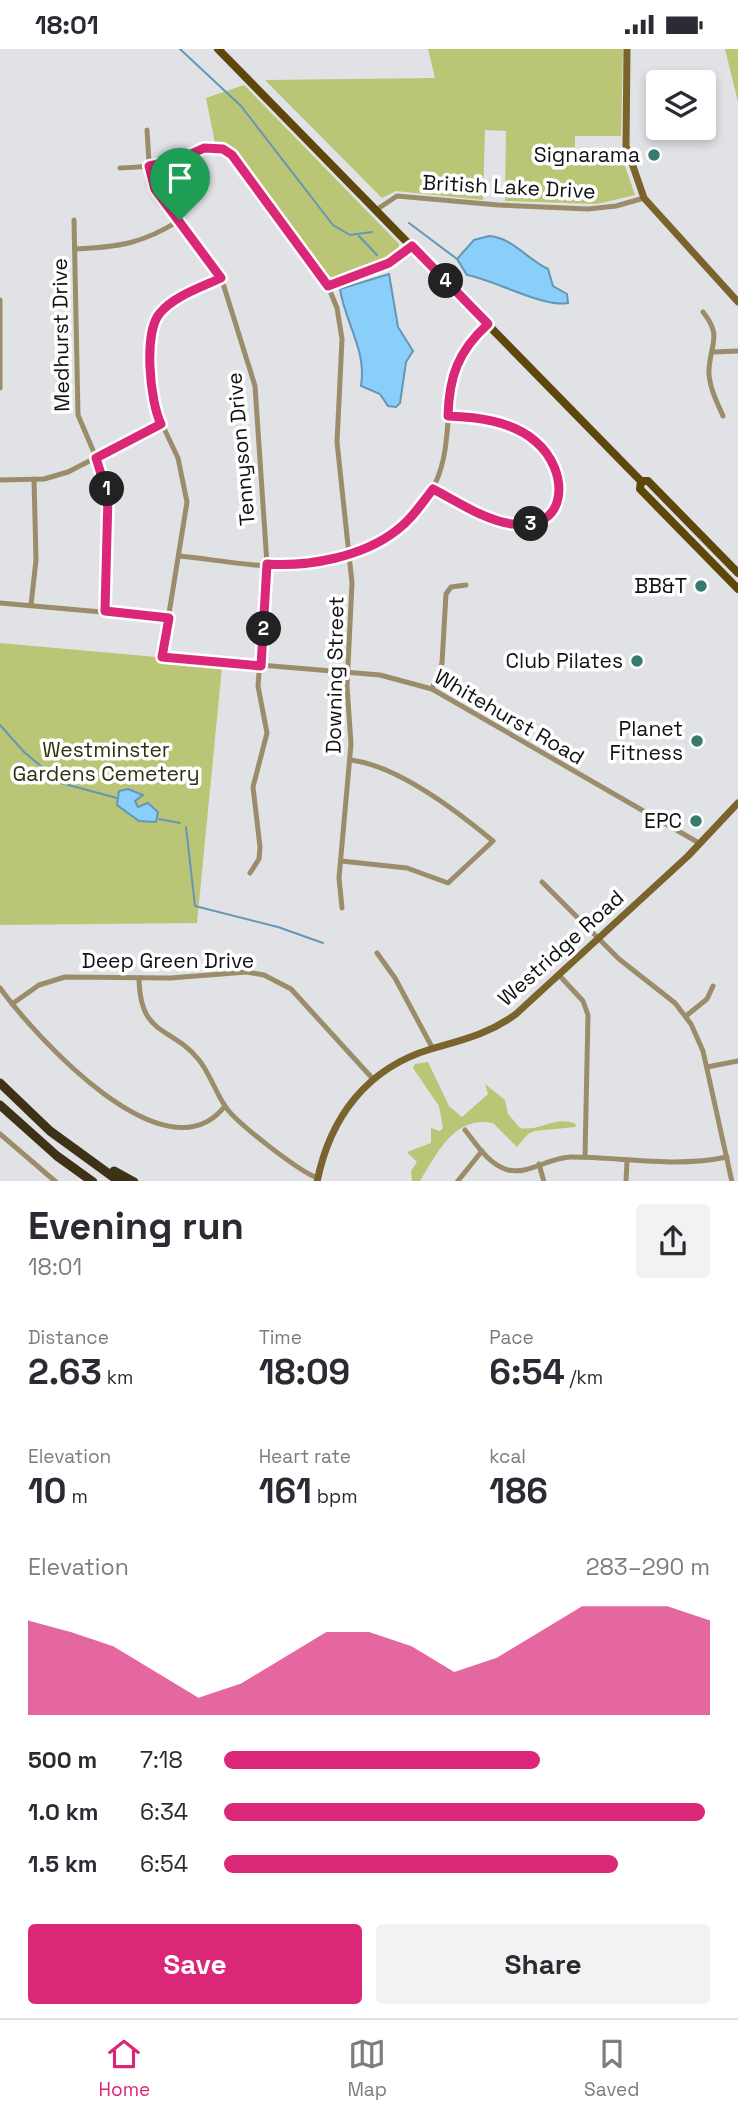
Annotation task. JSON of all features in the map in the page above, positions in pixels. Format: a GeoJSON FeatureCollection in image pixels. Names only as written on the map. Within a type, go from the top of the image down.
{"type":"FeatureCollection","features":[{"type":"Feature","properties":{"kind":"highway"},"geometry":{"type":"LineString","coordinates":[[0,1083],[50,1131],[120,1181]]}},
{"type":"Feature","properties":{"kind":"highway"},"geometry":{"type":"LineString","coordinates":[[0,1105],[57,1156],[93,1181]]}},
{"type":"Feature","properties":{"kind":"highway"},"geometry":{"type":"LineString","coordinates":[[50,1131],[134,1181]]}},
{"type":"Feature","properties":{"kind":"main road"},"geometry":{"type":"LineString","coordinates":[[218,49],[641,481],[648,481],[738,573]]}},
{"type":"Feature","properties":{"kind":"main road"},"geometry":{"type":"LineString","coordinates":[[627,49],[626,146],[644,198],[738,302]]}},
{"type":"Feature","properties":{"kind":"main road"},"geometry":{"type":"LineString","coordinates":[[641,481],[640,489],[738,589]]}},
{"type":"Feature","properties":{"kind":"main road"},"geometry":{"type":"LineString","coordinates":[[698,548],[704,546],[715,556],[723,558]]}},
{"type":"Feature","properties":{"kind":"main road","name":"Westridge Road"},"geometry":{"type":"LineString","coordinates":[[318,1180],[327,1144],[342,1114],[373,1079],[404,1059],[469,1040],[493,1030],[516,1014],[598,939],[738,803]]}},
{"type":"Feature","properties":{"kind":"street","name":"Tennyson Drive"},"geometry":{"type":"LineString","coordinates":[[147,129],[149,166],[155,189],[221,278],[235,314],[255,386],[267,564],[258,686],[267,733],[253,787],[260,848],[259,859],[250,873]]}},
{"type":"Feature","properties":{"kind":"street","name":"Downing Street"},"geometry":{"type":"LineString","coordinates":[[120,168],[178,160],[204,148],[223,149],[232,155],[328,286],[337,308],[341,339],[337,442],[352,583],[348,672],[350,759],[339,892],[342,908]]}},
{"type":"Feature","properties":{"kind":"street","name":"British Lake Drive"},"geometry":{"type":"LineString","coordinates":[[376,210],[397,195],[498,205],[588,209],[616,206],[644,198]]}},
{"type":"Feature","properties":{"kind":"street","name":"Medhurst Drive"},"geometry":{"type":"LineString","coordinates":[[74,220],[77,407],[82,430],[96,458],[108,496],[105,611]]}},
{"type":"Feature","properties":{"kind":"street"},"geometry":{"type":"LineString","coordinates":[[75,249],[132,244],[157,234],[180,220]]}},
{"type":"Feature","properties":{"kind":"street"},"geometry":{"type":"LineString","coordinates":[[328,286],[389,263],[412,246]]}},
{"type":"Feature","properties":{"kind":"street"},"geometry":{"type":"LineString","coordinates":[[0,603],[169,618],[187,510],[186,486],[178,458],[161,424],[152,392],[151,335],[154,323],[166,307],[221,278]]}},
{"type":"Feature","properties":{"kind":"street"},"geometry":{"type":"LineString","coordinates":[[0,300],[0,388]]}},
{"type":"Feature","properties":{"kind":"street"},"geometry":{"type":"LineString","coordinates":[[703,312],[714,329],[716,342],[709,370],[712,391],[723,416]]}},
{"type":"Feature","properties":{"kind":"street"},"geometry":{"type":"LineString","coordinates":[[180,556],[307,565],[350,552],[396,531],[433,489],[445,452],[450,382],[455,365],[467,346],[488,324]]}},
{"type":"Feature","properties":{"kind":"street"},"geometry":{"type":"LineString","coordinates":[[713,352],[738,351]]}},
{"type":"Feature","properties":{"kind":"street"},"geometry":{"type":"LineString","coordinates":[[433,489],[483,516],[514,525],[540,521],[553,511],[559,498],[556,465],[534,439],[492,421],[448,416]]}},
{"type":"Feature","properties":{"kind":"street"},"geometry":{"type":"LineString","coordinates":[[0,480],[34,479],[68,472],[161,424]]}},
{"type":"Feature","properties":{"kind":"street"},"geometry":{"type":"LineString","coordinates":[[32,605],[36,560],[34,479]]}},
{"type":"Feature","properties":{"kind":"street"},"geometry":{"type":"LineString","coordinates":[[432,689],[442,663],[446,594],[451,587],[466,585]]}},
{"type":"Feature","properties":{"kind":"street","name":"Whitehurst Road"},"geometry":{"type":"LineString","coordinates":[[169,618],[162,657],[400,678],[432,689],[699,843]]}},
{"type":"Feature","properties":{"kind":"street"},"geometry":{"type":"LineString","coordinates":[[341,861],[407,868],[448,883],[493,841],[460,815],[380,767],[350,759]]}},
{"type":"Feature","properties":{"kind":"street"},"geometry":{"type":"LineString","coordinates":[[542,882],[598,939],[668,997],[685,1016],[697,1036],[707,1067],[732,1181]]}},
{"type":"Feature","properties":{"kind":"street"},"geometry":{"type":"LineString","coordinates":[[377,953],[395,978],[433,1049]]}},
{"type":"Feature","properties":{"kind":"street","name":"Deep Green Drive"},"geometry":{"type":"LineString","coordinates":[[12,1004],[39,985],[65,977],[139,978],[247,972],[280,982],[305,1003],[373,1079]]}},
{"type":"Feature","properties":{"kind":"street"},"geometry":{"type":"LineString","coordinates":[[558,974],[583,1001],[588,1015],[585,1157]]}},
{"type":"Feature","properties":{"kind":"street"},"geometry":{"type":"LineString","coordinates":[[139,978],[143,1008],[166,1035],[196,1056],[225,1106],[299,1168],[318,1180]]}},
{"type":"Feature","properties":{"kind":"street"},"geometry":{"type":"LineString","coordinates":[[685,1016],[707,999],[713,986]]}},
{"type":"Feature","properties":{"kind":"street"},"geometry":{"type":"LineString","coordinates":[[0,988],[62,1061],[96,1091],[163,1130],[177,1133],[194,1131],[209,1125],[225,1106]]}},
{"type":"Feature","properties":{"kind":"street"},"geometry":{"type":"LineString","coordinates":[[707,1067],[738,1061]]}},
{"type":"Feature","properties":{"kind":"street"},"geometry":{"type":"LineString","coordinates":[[465,1130],[482,1151],[510,1170],[562,1157],[694,1163],[727,1157]]}},
{"type":"Feature","properties":{"kind":"street"},"geometry":{"type":"LineString","coordinates":[[0,1134],[56,1181]]}},
{"type":"Feature","properties":{"kind":"street"},"geometry":{"type":"LineString","coordinates":[[457,1181],[482,1151]]}},
{"type":"Feature","properties":{"kind":"street"},"geometry":{"type":"LineString","coordinates":[[626,1181],[627,1160]]}},
{"type":"Feature","properties":{"kind":"street"},"geometry":{"type":"LineString","coordinates":[[539,1164],[544,1181]]}},
{"type":"Feature","properties":{"kind":"green space"},"geometry":{"type":"Polygon","coordinates":[[[428,49],[623,49],[621,136],[575,136],[575,160],[623,160],[635,195],[597,204],[505,201],[506,131],[485,130],[483,200],[396,191],[382,198],[265,80],[435,78],[428,49]]]}},
{"type":"Feature","properties":{"kind":"green space"},"geometry":{"type":"Polygon","coordinates":[[[725,49],[738,49],[738,102],[725,49]]]}},
{"type":"Feature","properties":{"kind":"green space"},"geometry":{"type":"Polygon","coordinates":[[[244,85],[399,244],[399,252],[330,282],[269,203],[236,154],[215,143],[206,98],[244,85]]]}},
{"type":"Feature","properties":{"kind":"green space","name":"Westminster Gardens Cemetery"},"geometry":{"type":"Polygon","coordinates":[[[0,643],[156,657],[222,667],[197,923],[0,925],[0,643]]]}},
{"type":"Feature","properties":{"kind":"green space"},"geometry":{"type":"Polygon","coordinates":[[[428,1062],[449,1106],[462,1117],[488,1094],[485,1084],[505,1100],[508,1114],[520,1128],[535,1128],[561,1121],[576,1124],[575,1127],[535,1131],[528,1134],[517,1147],[493,1123],[479,1122],[468,1125],[441,1148],[420,1181],[412,1181],[411,1171],[417,1162],[407,1152],[431,1143],[431,1128],[440,1131],[443,1128],[439,1106],[413,1068],[415,1064],[428,1062]]]}},
{"type":"Feature","properties":{"kind":"water"},"geometry":{"type":"Polygon","coordinates":[[[489,236],[505,240],[548,269],[553,286],[567,294],[568,303],[533,298],[467,275],[457,259],[474,240],[489,236]]]}},
{"type":"Feature","properties":{"kind":"water"},"geometry":{"type":"Polygon","coordinates":[[[389,274],[398,327],[413,351],[406,362],[400,403],[396,407],[388,406],[380,394],[361,386],[361,360],[340,289],[389,274]]]}},
{"type":"Feature","properties":{"kind":"water"},"geometry":{"type":"Polygon","coordinates":[[[128,789],[143,795],[135,801],[138,807],[148,803],[158,812],[156,822],[139,821],[117,805],[119,791],[128,789]]]}},
{"type":"Feature","properties":{"kind":"waterway"},"geometry":{"type":"LineString","coordinates":[[180,49],[241,106],[333,225],[350,235],[372,232]]}},
{"type":"Feature","properties":{"kind":"waterway"},"geometry":{"type":"LineString","coordinates":[[409,223],[457,259]]}},
{"type":"Feature","properties":{"kind":"waterway"},"geometry":{"type":"LineString","coordinates":[[359,236],[377,255]]}},
{"type":"Feature","properties":{"kind":"waterway"},"geometry":{"type":"LineString","coordinates":[[0,725],[24,752],[61,783],[117,798]]}},
{"type":"Feature","properties":{"kind":"waterway"},"geometry":{"type":"LineString","coordinates":[[159,819],[180,823]]}},
{"type":"Feature","properties":{"kind":"waterway"},"geometry":{"type":"LineString","coordinates":[[186,827],[195,906],[278,927],[323,943]]}},
{"type":"Feature","properties":{"kind":"place","name":"Signarama"},"geometry":{"type":"Point","coordinates":[654,155]}},
{"type":"Feature","properties":{"kind":"place","name":"BB&T"},"geometry":{"type":"Point","coordinates":[701,586]}},
{"type":"Feature","properties":{"kind":"place","name":"Club Pilates"},"geometry":{"type":"Point","coordinates":[637,661]}},
{"type":"Feature","properties":{"kind":"place","name":"Planet Fitness"},"geometry":{"type":"Point","coordinates":[697,741]}},
{"type":"Feature","properties":{"kind":"place","name":"EPC"},"geometry":{"type":"Point","coordinates":[696,821]}},
{"type":"Feature","properties":{"kind":"route"},"geometry":{"type":"LineString","coordinates":[[204,148],[223,149],[232,155],[328,286],[389,263],[412,246],[488,324],[475,335],[455,365],[448,393],[448,416],[502,424],[534,439],[556,465],[560,485],[559,498],[553,511],[540,521],[528,525],[514,525],[483,516],[433,489],[407,522],[372,545],[307,565],[267,564],[261,666],[162,657],[169,618],[105,611],[108,496],[96,458],[161,424],[153,405],[152,392],[151,335],[156,317],[166,307],[221,278],[215,265],[180,220],[155,189],[150,179],[149,166],[166,164],[204,148]]}}]}
